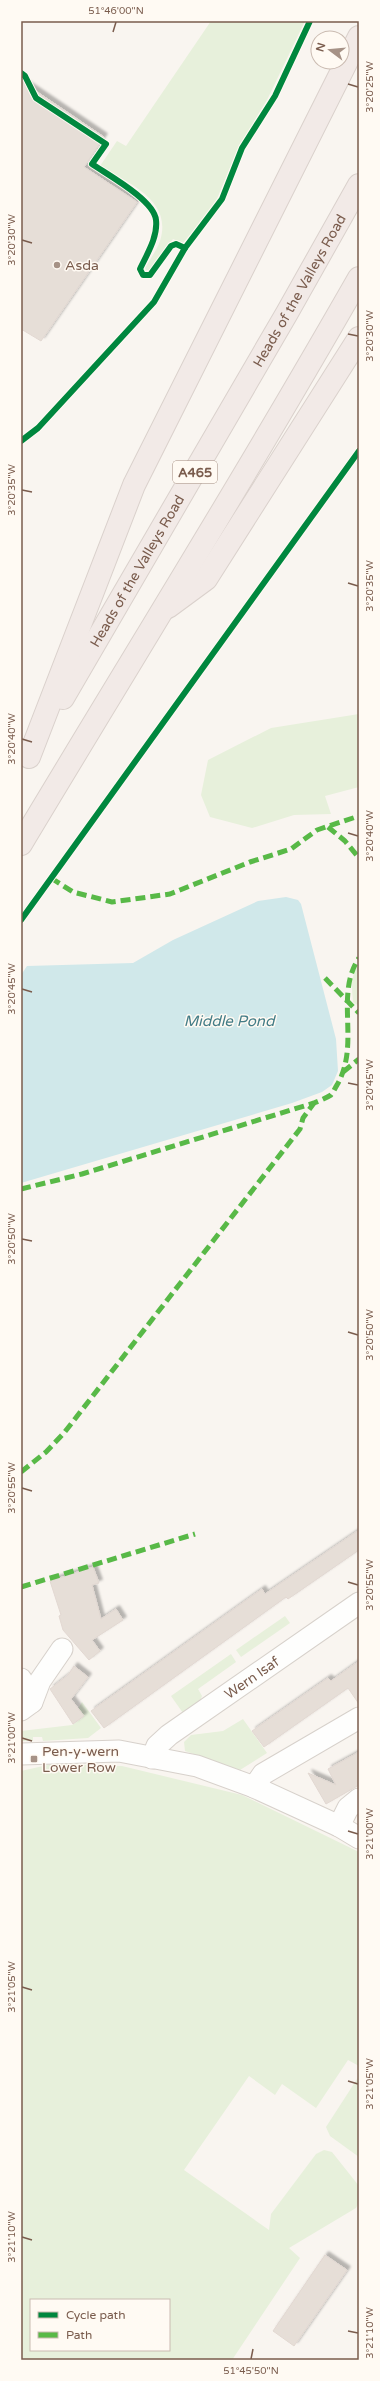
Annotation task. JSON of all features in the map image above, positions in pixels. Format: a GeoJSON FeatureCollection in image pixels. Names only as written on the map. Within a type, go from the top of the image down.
{"type":"FeatureCollection","features":[{"type":"Feature","properties":{"kind":"highway"},"geometry":{"type":"LineString","coordinates":[[25,764],[134,485],[359,38]]}},
{"type":"Feature","properties":{"kind":"highway","name":"Heads of the Valleys Road"},"geometry":{"type":"LineString","coordinates":[[25,764],[287,313],[359,184]]}},
{"type":"Feature","properties":{"kind":"highway","name":"A465"},"geometry":{"type":"LineString","coordinates":[[21,844],[158,614],[283,412],[359,278]]}},
{"type":"Feature","properties":{"kind":"highway"},"geometry":{"type":"LineString","coordinates":[[158,614],[206,579],[359,338]]}},
{"type":"Feature","properties":{"kind":"street","name":"Wern Isaf"},"geometry":{"type":"LineString","coordinates":[[152,1758],[157,1746],[170,1735],[359,1604]]}},
{"type":"Feature","properties":{"kind":"street"},"geometry":{"type":"LineString","coordinates":[[26,1706],[40,1681],[62,1649]]}},
{"type":"Feature","properties":{"kind":"street"},"geometry":{"type":"LineString","coordinates":[[21,1679],[26,1706]]}},
{"type":"Feature","properties":{"kind":"street"},"geometry":{"type":"LineString","coordinates":[[254,1787],[263,1774],[359,1718]]}},
{"type":"Feature","properties":{"kind":"street"},"geometry":{"type":"LineString","coordinates":[[21,1754],[119,1751],[197,1766],[254,1787],[339,1826],[359,1838]]}},
{"type":"Feature","properties":{"kind":"street"},"geometry":{"type":"LineString","coordinates":[[339,1826],[348,1808],[359,1799]]}},
{"type":"Feature","properties":{"kind":"green space"},"geometry":{"type":"Polygon","coordinates":[[[211,21],[305,21],[267,100],[239,146],[214,206],[183,243],[173,239],[150,270],[146,270],[145,268],[160,241],[162,227],[160,214],[154,204],[135,186],[100,166],[117,141],[126,146],[211,21]]]}},
{"type":"Feature","properties":{"kind":"green space"},"geometry":{"type":"Polygon","coordinates":[[[359,714],[359,787],[325,796],[331,814],[294,815],[252,828],[210,817],[201,795],[208,760],[271,728],[359,714]]]}},
{"type":"Feature","properties":{"kind":"green space"},"geometry":{"type":"Polygon","coordinates":[[[359,964],[359,1006],[353,1002],[352,987],[354,973],[359,964]]]}},
{"type":"Feature","properties":{"kind":"green space"},"geometry":{"type":"Polygon","coordinates":[[[285,1616],[290,1623],[241,1657],[236,1650],[285,1616]]]}},
{"type":"Feature","properties":{"kind":"green space"},"geometry":{"type":"Polygon","coordinates":[[[231,1654],[236,1662],[198,1689],[202,1696],[200,1701],[183,1713],[171,1696],[231,1654]]]}},
{"type":"Feature","properties":{"kind":"green space"},"geometry":{"type":"Polygon","coordinates":[[[82,1702],[101,1728],[88,1738],[43,1741],[42,1737],[33,1737],[33,1741],[21,1741],[21,1731],[72,1725],[82,1718],[77,1711],[82,1702]]]}},
{"type":"Feature","properties":{"kind":"green space"},"geometry":{"type":"Polygon","coordinates":[[[243,1719],[267,1753],[240,1770],[185,1751],[184,1742],[191,1735],[223,1731],[243,1719]]]}},
{"type":"Feature","properties":{"kind":"green space"},"geometry":{"type":"Polygon","coordinates":[[[52,1764],[122,1766],[242,1795],[359,1852],[359,2066],[348,2060],[316,2108],[282,2084],[275,2095],[249,2076],[184,2170],[269,2230],[271,2214],[316,2154],[324,2150],[332,2152],[359,2186],[359,2202],[356,2208],[289,2248],[300,2258],[232,2360],[21,2360],[21,1771],[52,1764]]]}},
{"type":"Feature","properties":{"kind":"green space"},"geometry":{"type":"Polygon","coordinates":[[[359,2076],[359,2157],[330,2136],[326,2127],[359,2076]]]}},
{"type":"Feature","properties":{"kind":"water","name":"Middle Pond"},"geometry":{"type":"Polygon","coordinates":[[[286,897],[298,900],[301,904],[336,1039],[338,1071],[332,1085],[322,1092],[292,1103],[21,1183],[21,975],[27,966],[133,963],[173,940],[258,901],[286,897]]]}},
{"type":"Feature","properties":{"kind":"building","name":"Asda"},"geometry":{"type":"Polygon","coordinates":[[[21,81],[104,137],[84,167],[137,202],[41,341],[21,329],[21,81]]]}},
{"type":"Feature","properties":{"kind":"building"},"geometry":{"type":"Polygon","coordinates":[[[359,1530],[359,1550],[288,1599],[286,1597],[104,1728],[91,1711],[262,1589],[265,1594],[359,1530]]]}},
{"type":"Feature","properties":{"kind":"building"},"geometry":{"type":"Polygon","coordinates":[[[93,1567],[99,1583],[92,1585],[101,1619],[116,1609],[123,1620],[92,1640],[100,1651],[89,1660],[63,1630],[59,1616],[61,1615],[50,1581],[93,1567]]]}},
{"type":"Feature","properties":{"kind":"building"},"geometry":{"type":"Polygon","coordinates":[[[359,1661],[359,1704],[348,1688],[264,1747],[252,1731],[328,1678],[331,1681],[359,1661]]]}},
{"type":"Feature","properties":{"kind":"building"},"geometry":{"type":"Polygon","coordinates":[[[74,1666],[88,1677],[71,1699],[84,1716],[73,1724],[50,1689],[68,1675],[74,1666]]]}},
{"type":"Feature","properties":{"kind":"building"},"geometry":{"type":"Polygon","coordinates":[[[359,1752],[359,1785],[326,1804],[308,1773],[336,1785],[328,1769],[359,1752]]]}},
{"type":"Feature","properties":{"kind":"building"},"geometry":{"type":"Polygon","coordinates":[[[325,2255],[347,2270],[294,2346],[273,2331],[325,2255]]]}},
{"type":"Feature","properties":{"kind":"marked path"},"geometry":{"type":"LineString","coordinates":[[51,878],[73,892],[112,902],[170,894],[250,862],[291,849],[317,830],[359,816]]}},
{"type":"Feature","properties":{"kind":"marked path"},"geometry":{"type":"LineString","coordinates":[[328,827],[345,841],[359,858]]}},
{"type":"Feature","properties":{"kind":"marked path"},"geometry":{"type":"LineString","coordinates":[[21,1189],[82,1174],[314,1103],[331,1095],[344,1069],[348,1037],[348,988],[352,972],[359,958]]}},
{"type":"Feature","properties":{"kind":"marked path"},"geometry":{"type":"LineString","coordinates":[[325,978],[359,1013]]}},
{"type":"Feature","properties":{"kind":"marked path"},"geometry":{"type":"LineString","coordinates":[[343,1072],[359,1059]]}},
{"type":"Feature","properties":{"kind":"marked path"},"geometry":{"type":"LineString","coordinates":[[21,1472],[46,1452],[64,1433],[300,1129],[303,1118],[314,1103]]}},
{"type":"Feature","properties":{"kind":"marked path"},"geometry":{"type":"LineString","coordinates":[[21,1587],[195,1534]]}},
{"type":"Feature","properties":{"kind":"cycle path"},"geometry":{"type":"LineString","coordinates":[[21,441],[38,428],[154,302],[185,248],[222,199],[242,148],[275,96],[310,21]]}},
{"type":"Feature","properties":{"kind":"cycle path"},"geometry":{"type":"LineString","coordinates":[[21,73],[25,76],[36,98],[106,144],[92,164],[139,196],[153,212],[156,220],[155,233],[154,239],[140,269],[143,275],[150,275],[171,246],[176,244],[185,248]]}},
{"type":"Feature","properties":{"kind":"cycle path"},"geometry":{"type":"LineString","coordinates":[[21,920],[359,451]]}},
{"type":"Feature","properties":{"kind":"place","name":"Asda"},"geometry":{"type":"Point","coordinates":[57,265]}},
{"type":"Feature","properties":{"kind":"place","name":"Pen-y-wern Lower Row"},"geometry":{"type":"Point","coordinates":[34,1759]}}]}
